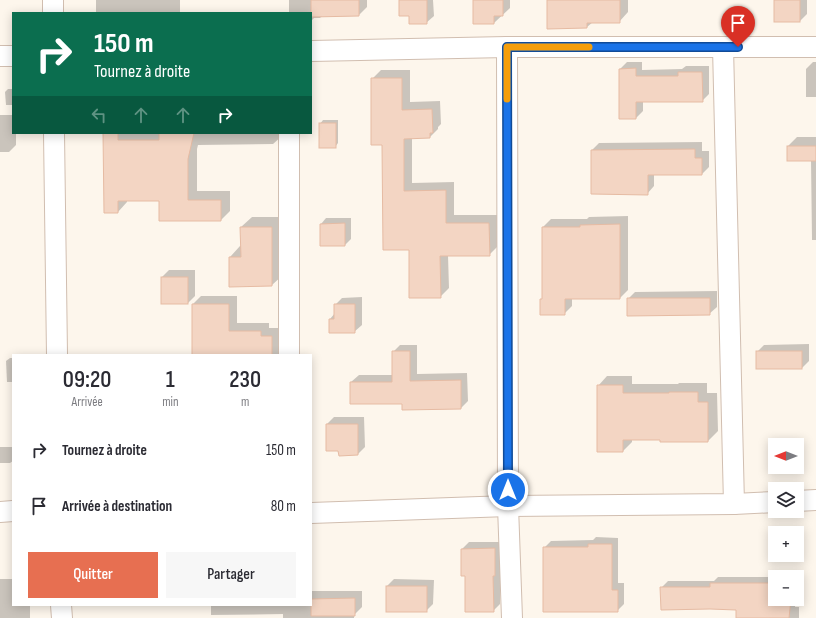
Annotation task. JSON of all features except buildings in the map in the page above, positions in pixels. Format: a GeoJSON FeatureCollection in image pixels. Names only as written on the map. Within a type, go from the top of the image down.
{"type":"FeatureCollection","features":[{"type":"Feature","properties":{"kind":"street"},"geometry":{"type":"LineString","coordinates":[[53,0],[53,12]]}},
{"type":"Feature","properties":{"kind":"street"},"geometry":{"type":"LineString","coordinates":[[312,50],[507,47],[816,47]]}},
{"type":"Feature","properties":{"kind":"street"},"geometry":{"type":"LineString","coordinates":[[507,47],[508,506],[512,618]]}},
{"type":"Feature","properties":{"kind":"street"},"geometry":{"type":"LineString","coordinates":[[723,47],[734,504]]}},
{"type":"Feature","properties":{"kind":"street"},"geometry":{"type":"LineString","coordinates":[[0,56],[12,56]]}},
{"type":"Feature","properties":{"kind":"street"},"geometry":{"type":"LineString","coordinates":[[54,134],[57,354]]}},
{"type":"Feature","properties":{"kind":"street"},"geometry":{"type":"LineString","coordinates":[[289,134],[289,354]]}},
{"type":"Feature","properties":{"kind":"street"},"geometry":{"type":"LineString","coordinates":[[804,501],[816,500]]}},
{"type":"Feature","properties":{"kind":"street"},"geometry":{"type":"LineString","coordinates":[[312,513],[508,506],[768,502]]}},
{"type":"Feature","properties":{"kind":"street"},"geometry":{"type":"LineString","coordinates":[[0,512],[12,511]]}},
{"type":"Feature","properties":{"kind":"street"},"geometry":{"type":"LineString","coordinates":[[62,606],[62,618]]}},
{"type":"Feature","properties":{"kind":"slow traffic"},"geometry":{"type":"LineString","coordinates":[[507,99],[507,47],[589,47]]}},
{"type":"Feature","properties":{"kind":"route"},"geometry":{"type":"LineString","coordinates":[[508,490],[507,47],[738,47]]}}]}
